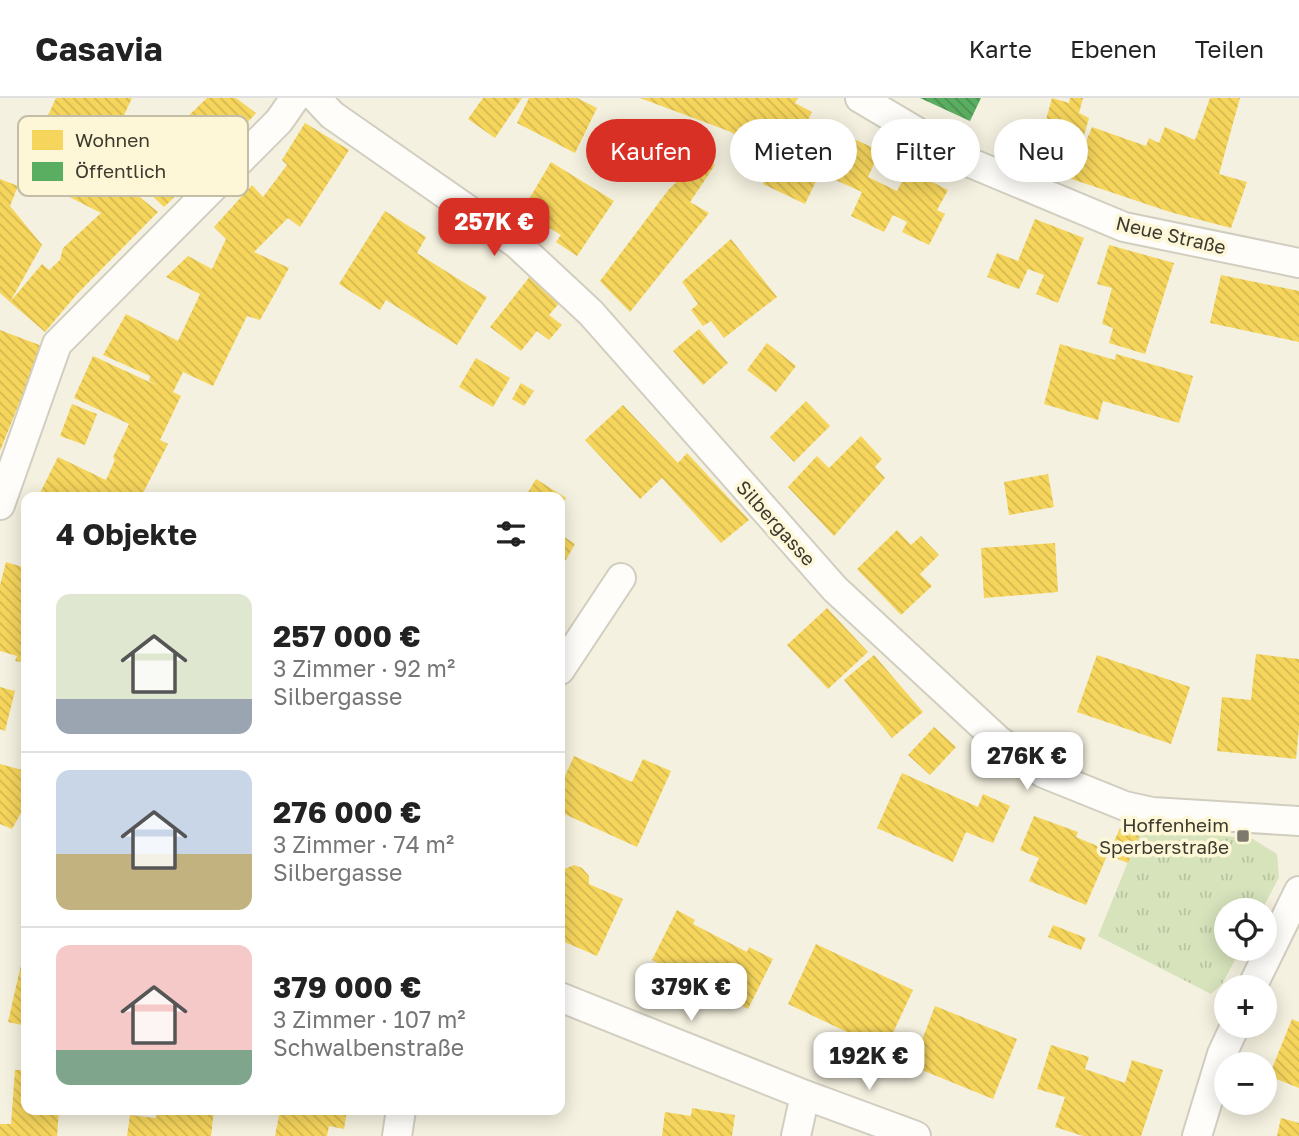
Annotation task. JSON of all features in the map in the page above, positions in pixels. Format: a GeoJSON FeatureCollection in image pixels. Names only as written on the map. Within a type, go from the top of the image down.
{"type":"FeatureCollection","features":[{"type":"Feature","properties":{"kind":"street"},"geometry":{"type":"LineString","coordinates":[[248,152],[279,121],[295,98]]}},
{"type":"Feature","properties":{"kind":"street","name":"Silbergasse"},"geometry":{"type":"LineString","coordinates":[[316,98],[354,132],[517,244],[591,313],[835,589],[998,740],[1043,773],[1125,806],[1152,812],[1299,821]]}},
{"type":"Feature","properties":{"kind":"street","name":"Neue Straße"},"geometry":{"type":"LineString","coordinates":[[860,98],[966,161],[1124,227],[1299,264]]}},
{"type":"Feature","properties":{"kind":"street"},"geometry":{"type":"LineString","coordinates":[[0,505],[57,344],[204,196]]}},
{"type":"Feature","properties":{"kind":"street"},"geometry":{"type":"LineString","coordinates":[[565,662],[621,578]]}},
{"type":"Feature","properties":{"kind":"street"},"geometry":{"type":"LineString","coordinates":[[1258,975],[1299,891]]}},
{"type":"Feature","properties":{"kind":"street"},"geometry":{"type":"LineString","coordinates":[[565,999],[804,1095],[916,1136]]}},
{"type":"Feature","properties":{"kind":"street"},"geometry":{"type":"LineString","coordinates":[[1197,1136],[1229,1038]]}},
{"type":"Feature","properties":{"kind":"street"},"geometry":{"type":"LineString","coordinates":[[796,1136],[804,1095]]}},
{"type":"Feature","properties":{"kind":"street"},"geometry":{"type":"LineString","coordinates":[[397,1136],[400,1115]]}},
{"type":"Feature","properties":{"kind":"green space"},"geometry":{"type":"Polygon","coordinates":[[[1142,827],[1253,839],[1277,854],[1279,877],[1268,898],[1214,898],[1214,961],[1234,961],[1227,975],[1214,975],[1214,991],[1211,994],[1098,936],[1142,827]]]}},
{"type":"Feature","properties":{"kind":"building: Wohnen"},"geometry":{"type":"Polygon","coordinates":[[[56,98],[132,98],[124,116],[48,116],[56,98]]]}},
{"type":"Feature","properties":{"kind":"building: Wohnen"},"geometry":{"type":"Polygon","coordinates":[[[207,98],[236,98],[256,113],[248,122],[248,116],[188,116],[207,98]]]}},
{"type":"Feature","properties":{"kind":"building: Wohnen"},"geometry":{"type":"Polygon","coordinates":[[[483,98],[522,98],[495,138],[468,119],[483,98]]]}},
{"type":"Feature","properties":{"kind":"building: Wohnen"},"geometry":{"type":"Polygon","coordinates":[[[529,98],[577,98],[597,108],[592,119],[586,119],[586,130],[575,153],[517,123],[529,98]]]}},
{"type":"Feature","properties":{"kind":"building: Wohnen"},"geometry":{"type":"Polygon","coordinates":[[[640,98],[798,98],[795,103],[812,112],[808,119],[730,119],[730,132],[716,126],[716,119],[696,119],[640,98]]]}},
{"type":"Feature","properties":{"kind":"building: Wohnen"},"geometry":{"type":"Polygon","coordinates":[[[1052,98],[1069,103],[1070,98],[1083,98],[1079,113],[1089,118],[1088,122],[1088,119],[1046,119],[1052,98]]]}},
{"type":"Feature","properties":{"kind":"building: Wohnen"},"geometry":{"type":"Polygon","coordinates":[[[1210,98],[1240,98],[1219,174],[1247,182],[1231,228],[1170,212],[1081,182],[1088,182],[1088,137],[1092,127],[1146,146],[1149,138],[1159,143],[1165,127],[1195,140],[1210,98]]]}},
{"type":"Feature","properties":{"kind":"building: Wohnen"},"geometry":{"type":"Polygon","coordinates":[[[305,123],[349,150],[300,227],[288,218],[254,252],[289,268],[260,320],[247,316],[213,386],[183,372],[173,392],[181,396],[160,440],[168,444],[144,492],[40,492],[58,457],[106,480],[115,460],[113,457],[129,424],[74,398],[93,356],[158,386],[149,381],[150,376],[103,355],[126,314],[178,341],[200,294],[166,277],[188,256],[212,269],[226,239],[214,227],[242,196],[248,196],[248,189],[252,185],[263,197],[287,165],[282,160],[305,123]]]}},
{"type":"Feature","properties":{"kind":"building: Wohnen"},"geometry":{"type":"Polygon","coordinates":[[[857,140],[871,147],[871,170],[868,177],[871,182],[878,182],[897,191],[902,182],[932,182],[948,190],[937,210],[945,214],[929,245],[902,232],[907,222],[893,215],[884,232],[851,216],[862,192],[840,182],[857,182],[857,140]]]}},
{"type":"Feature","properties":{"kind":"building: Wohnen"},"geometry":{"type":"Polygon","coordinates":[[[551,162],[614,201],[577,256],[556,242],[561,235],[522,211],[551,162]]]}},
{"type":"Feature","properties":{"kind":"building: Wohnen"},"geometry":{"type":"Polygon","coordinates":[[[0,179],[18,186],[10,206],[42,245],[10,302],[0,293],[0,179]]]}},
{"type":"Feature","properties":{"kind":"building: Wohnen"},"geometry":{"type":"Polygon","coordinates":[[[677,182],[704,182],[690,202],[709,213],[630,312],[600,281],[677,182]]]}},
{"type":"Feature","properties":{"kind":"building: Wohnen"},"geometry":{"type":"Polygon","coordinates":[[[764,182],[816,182],[805,204],[763,184],[764,182]]]}},
{"type":"Feature","properties":{"kind":"building: Wohnen"},"geometry":{"type":"Polygon","coordinates":[[[67,196],[138,196],[158,212],[77,294],[45,332],[10,302],[42,264],[49,270],[60,260],[63,248],[101,213],[67,196]]]}},
{"type":"Feature","properties":{"kind":"building: Wohnen"},"geometry":{"type":"Polygon","coordinates":[[[152,196],[175,196],[164,207],[152,196]]]}},
{"type":"Feature","properties":{"kind":"building: Wohnen"},"geometry":{"type":"Polygon","coordinates":[[[385,211],[426,237],[417,253],[487,297],[457,345],[386,300],[380,310],[339,284],[385,211]]]}},
{"type":"Feature","properties":{"kind":"building: Wohnen"},"geometry":{"type":"Polygon","coordinates":[[[1035,219],[1084,238],[1058,303],[1036,294],[1044,275],[1028,269],[1019,289],[987,277],[997,253],[1018,261],[1035,219]]]}},
{"type":"Feature","properties":{"kind":"building: Wohnen"},"geometry":{"type":"Polygon","coordinates":[[[731,239],[777,297],[724,338],[711,321],[703,326],[691,310],[698,304],[682,282],[731,239]]]}},
{"type":"Feature","properties":{"kind":"building: Wohnen"},"geometry":{"type":"Polygon","coordinates":[[[1109,245],[1174,263],[1145,354],[1109,343],[1113,328],[1102,324],[1112,288],[1097,284],[1109,245]]]}},
{"type":"Feature","properties":{"kind":"building: Wohnen"},"geometry":{"type":"Polygon","coordinates":[[[531,275],[562,300],[549,315],[562,325],[549,340],[537,331],[521,351],[490,327],[531,275]]]}},
{"type":"Feature","properties":{"kind":"building: Wohnen"},"geometry":{"type":"Polygon","coordinates":[[[1221,275],[1299,291],[1299,342],[1210,323],[1221,275]]]}},
{"type":"Feature","properties":{"kind":"building: Wohnen"},"geometry":{"type":"Polygon","coordinates":[[[699,329],[728,363],[703,385],[673,351],[699,329]]]}},
{"type":"Feature","properties":{"kind":"building: Wohnen"},"geometry":{"type":"Polygon","coordinates":[[[0,330],[42,346],[0,451],[0,330]]]}},
{"type":"Feature","properties":{"kind":"building: Wohnen"},"geometry":{"type":"Polygon","coordinates":[[[767,343],[796,366],[776,392],[747,370],[767,343]]]}},
{"type":"Feature","properties":{"kind":"building: Wohnen"},"geometry":{"type":"Polygon","coordinates":[[[1060,344],[1115,360],[1116,354],[1193,376],[1179,423],[1103,401],[1098,420],[1044,404],[1060,344]]]}},
{"type":"Feature","properties":{"kind":"building: Wohnen"},"geometry":{"type":"Polygon","coordinates":[[[476,358],[510,378],[493,407],[459,387],[476,358]]]}},
{"type":"Feature","properties":{"kind":"building: Wohnen"},"geometry":{"type":"Polygon","coordinates":[[[521,383],[534,391],[524,406],[512,399],[521,383]]]}},
{"type":"Feature","properties":{"kind":"building: Wohnen"},"geometry":{"type":"Polygon","coordinates":[[[806,401],[830,426],[794,462],[770,437],[806,401]]]}},
{"type":"Feature","properties":{"kind":"building: Wohnen"},"geometry":{"type":"Polygon","coordinates":[[[72,404],[97,414],[85,445],[60,436],[72,404]]]}},
{"type":"Feature","properties":{"kind":"building: Wohnen"},"geometry":{"type":"Polygon","coordinates":[[[623,405],[678,463],[687,453],[749,520],[721,543],[662,478],[640,499],[585,440],[623,405]]]}},
{"type":"Feature","properties":{"kind":"building: Wohnen"},"geometry":{"type":"Polygon","coordinates":[[[861,436],[882,459],[875,467],[885,478],[834,536],[788,487],[817,456],[829,468],[861,436]]]}},
{"type":"Feature","properties":{"kind":"building: Wohnen"},"geometry":{"type":"Polygon","coordinates":[[[1048,474],[1054,507],[1009,515],[1004,482],[1048,474]]]}},
{"type":"Feature","properties":{"kind":"building: Wohnen"},"geometry":{"type":"Polygon","coordinates":[[[536,479],[557,492],[528,492],[536,479]]]}},
{"type":"Feature","properties":{"kind":"building: Wohnen"},"geometry":{"type":"Polygon","coordinates":[[[897,530],[911,545],[921,536],[939,555],[920,574],[932,586],[901,615],[857,569],[897,530]]]}},
{"type":"Feature","properties":{"kind":"building: Wohnen"},"geometry":{"type":"Polygon","coordinates":[[[565,537],[575,544],[565,561],[565,537]]]}},
{"type":"Feature","properties":{"kind":"building: Wohnen"},"geometry":{"type":"Polygon","coordinates":[[[1055,543],[1058,592],[984,598],[981,548],[1055,543]]]}},
{"type":"Feature","properties":{"kind":"building: Wohnen"},"geometry":{"type":"Polygon","coordinates":[[[6,562],[21,566],[21,662],[15,661],[17,656],[0,651],[0,585],[6,562]]]}},
{"type":"Feature","properties":{"kind":"building: Wohnen"},"geometry":{"type":"Polygon","coordinates":[[[827,608],[868,652],[828,689],[787,645],[827,608]]]}},
{"type":"Feature","properties":{"kind":"building: Wohnen"},"geometry":{"type":"Polygon","coordinates":[[[1256,654],[1299,659],[1296,759],[1217,751],[1222,697],[1251,700],[1256,654]]]}},
{"type":"Feature","properties":{"kind":"building: Wohnen"},"geometry":{"type":"Polygon","coordinates":[[[874,655],[923,712],[892,738],[844,680],[874,655]]]}},
{"type":"Feature","properties":{"kind":"building: Wohnen"},"geometry":{"type":"Polygon","coordinates":[[[1097,655],[1190,687],[1171,744],[1077,712],[1097,655]]]}},
{"type":"Feature","properties":{"kind":"building: Wohnen"},"geometry":{"type":"Polygon","coordinates":[[[0,687],[15,691],[5,731],[0,729],[0,687]]]}},
{"type":"Feature","properties":{"kind":"building: Wohnen"},"geometry":{"type":"Polygon","coordinates":[[[934,727],[956,747],[930,775],[908,755],[934,727]]]}},
{"type":"Feature","properties":{"kind":"building: Wohnen"},"geometry":{"type":"Polygon","coordinates":[[[574,756],[632,782],[643,759],[671,771],[637,847],[565,814],[565,776],[574,756]]]}},
{"type":"Feature","properties":{"kind":"building: Wohnen"},"geometry":{"type":"Polygon","coordinates":[[[0,764],[21,770],[21,813],[12,829],[0,824],[0,764]]]}},
{"type":"Feature","properties":{"kind":"building: Wohnen"},"geometry":{"type":"Polygon","coordinates":[[[902,773],[978,807],[983,794],[1010,806],[993,843],[966,832],[953,862],[877,828],[902,773]]]}},
{"type":"Feature","properties":{"kind":"building: Wohnen"},"geometry":{"type":"Polygon","coordinates":[[[1034,816],[1078,832],[1076,837],[1109,851],[1086,905],[1029,881],[1039,858],[1020,850],[1034,816]]]}},
{"type":"Feature","properties":{"kind":"building: Wohnen"},"geometry":{"type":"Polygon","coordinates":[[[1120,828],[1139,836],[1128,863],[1108,855],[1120,828]]]}},
{"type":"Feature","properties":{"kind":"building: Wohnen"},"geometry":{"type":"Polygon","coordinates":[[[574,865],[582,868],[589,876],[589,884],[623,899],[597,956],[565,942],[565,869],[574,865]]]}},
{"type":"Feature","properties":{"kind":"building: Wohnen"},"geometry":{"type":"Polygon","coordinates":[[[677,910],[695,920],[693,924],[747,952],[749,947],[773,959],[748,1009],[652,960],[677,910]]]}},
{"type":"Feature","properties":{"kind":"building: Wohnen"},"geometry":{"type":"Polygon","coordinates":[[[1053,925],[1086,938],[1081,950],[1048,937],[1053,925]]]}},
{"type":"Feature","properties":{"kind":"building: Wohnen"},"geometry":{"type":"Polygon","coordinates":[[[816,944],[913,990],[885,1050],[788,1004],[816,944]]]}},
{"type":"Feature","properties":{"kind":"building: Wohnen"},"geometry":{"type":"Polygon","coordinates":[[[21,965],[21,1025],[8,1022],[21,965]]]}},
{"type":"Feature","properties":{"kind":"building: Wohnen"},"geometry":{"type":"Polygon","coordinates":[[[935,1006],[1017,1039],[993,1099],[912,1066],[935,1006]]]}},
{"type":"Feature","properties":{"kind":"building: Wohnen"},"geometry":{"type":"Polygon","coordinates":[[[1292,1019],[1299,1022],[1299,1088],[1277,1079],[1277,1056],[1292,1019]]]}},
{"type":"Feature","properties":{"kind":"building: Wohnen"},"geometry":{"type":"Polygon","coordinates":[[[1051,1045],[1089,1057],[1085,1069],[1125,1083],[1132,1060],[1163,1070],[1141,1136],[1083,1136],[1055,1127],[1065,1097],[1037,1089],[1051,1045]]]}},
{"type":"Feature","properties":{"kind":"building: Wohnen"},"geometry":{"type":"Polygon","coordinates":[[[15,1070],[21,1070],[21,1115],[59,1115],[57,1136],[0,1136],[0,1124],[11,1124],[15,1070]]]}},
{"type":"Feature","properties":{"kind":"building: Wohnen"},"geometry":{"type":"Polygon","coordinates":[[[692,1108],[735,1115],[732,1136],[662,1136],[665,1112],[691,1116],[692,1108]]]}},
{"type":"Feature","properties":{"kind":"building: Wohnen"},"geometry":{"type":"Polygon","coordinates":[[[130,1115],[156,1118],[156,1115],[213,1115],[211,1136],[127,1136],[130,1115]]]}},
{"type":"Feature","properties":{"kind":"building: Wohnen"},"geometry":{"type":"Polygon","coordinates":[[[279,1115],[346,1115],[344,1129],[329,1126],[327,1136],[275,1136],[279,1115]]]}},
{"type":"Feature","properties":{"kind":"building: Wohnen"},"geometry":{"type":"Polygon","coordinates":[[[1281,1118],[1299,1123],[1299,1136],[1277,1136],[1281,1118]]]}},
{"type":"Feature","properties":{"kind":"building: Öffentlich"},"geometry":{"type":"Polygon","coordinates":[[[920,98],[981,98],[971,119],[920,98]]]}},
{"type":"Feature","properties":{"kind":"place","name":"Hoffenheim Sperberstraße"},"geometry":{"type":"Point","coordinates":[1243,836]}}]}
